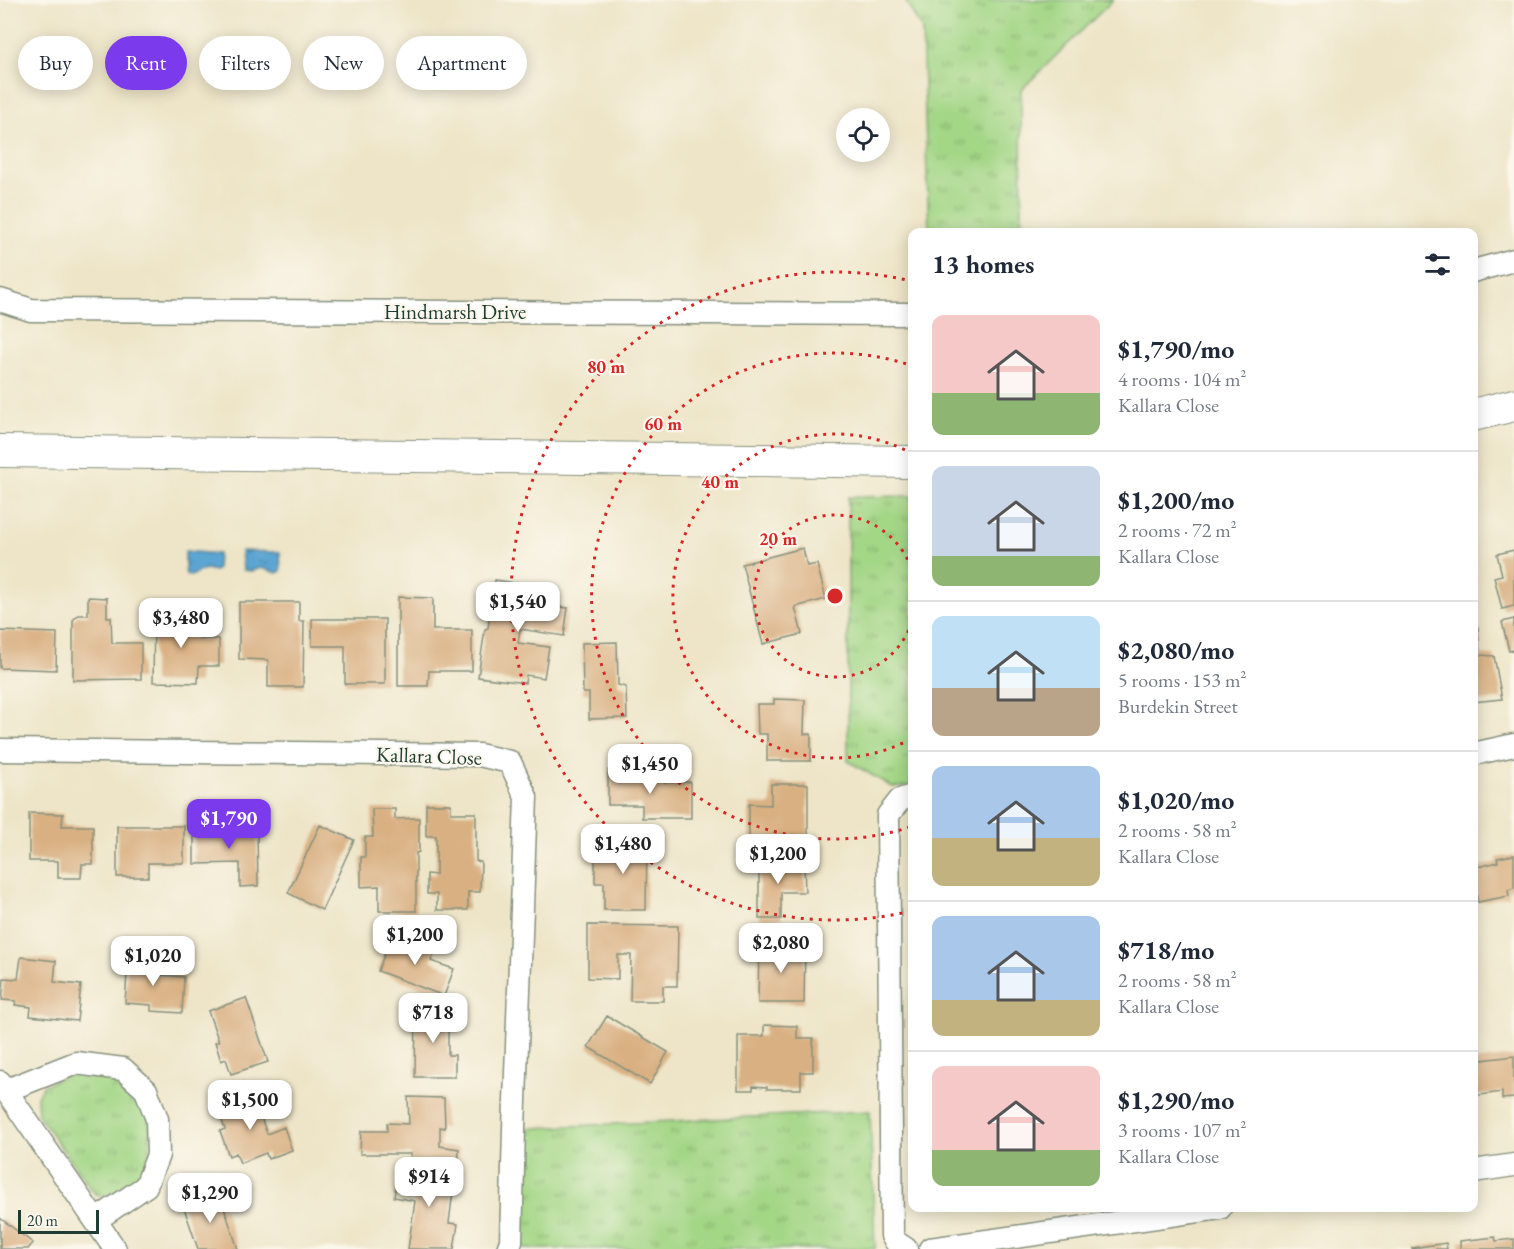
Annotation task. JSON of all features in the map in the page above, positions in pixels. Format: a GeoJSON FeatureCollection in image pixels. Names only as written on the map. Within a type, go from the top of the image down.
{"type":"FeatureCollection","features":[{"type":"Feature","properties":{"kind":"main road"},"geometry":{"type":"LineString","coordinates":[[1478,414],[1514,405]]}},
{"type":"Feature","properties":{"kind":"main road"},"geometry":{"type":"LineString","coordinates":[[0,451],[908,462]]}},
{"type":"Feature","properties":{"kind":"street"},"geometry":{"type":"LineString","coordinates":[[1478,270],[1514,260]]}},
{"type":"Feature","properties":{"kind":"street","name":"Hindmarsh Drive"},"geometry":{"type":"LineString","coordinates":[[0,300],[31,310],[908,314]]}},
{"type":"Feature","properties":{"kind":"street"},"geometry":{"type":"LineString","coordinates":[[1478,753],[1514,745]]}},
{"type":"Feature","properties":{"kind":"street","name":"Kallara Close"},"geometry":{"type":"LineString","coordinates":[[0,750],[479,755],[510,762],[526,797],[512,1241],[508,1249]]}},
{"type":"Feature","properties":{"kind":"street"},"geometry":{"type":"LineString","coordinates":[[906,1249],[897,1244],[892,1236],[888,815],[900,800],[908,797]]}},
{"type":"Feature","properties":{"kind":"street"},"geometry":{"type":"LineString","coordinates":[[96,1220],[147,1186],[158,1155],[158,1119],[146,1090],[123,1069],[76,1063],[3,1086],[115,1249]]}},
{"type":"Feature","properties":{"kind":"street"},"geometry":{"type":"LineString","coordinates":[[1478,1170],[1514,1166]]}},
{"type":"Feature","properties":{"kind":"street"},"geometry":{"type":"LineString","coordinates":[[930,1249],[1192,1212]]}},
{"type":"Feature","properties":{"kind":"green space"},"geometry":{"type":"Polygon","coordinates":[[[905,0],[1113,0],[1021,90],[1022,228],[929,228],[922,30],[905,0]]]}},
{"type":"Feature","properties":{"kind":"green space"},"geometry":{"type":"Polygon","coordinates":[[[908,496],[908,786],[892,787],[848,761],[848,497],[908,496]]]}},
{"type":"Feature","properties":{"kind":"green space"},"geometry":{"type":"Polygon","coordinates":[[[91,1072],[130,1089],[150,1119],[150,1151],[139,1181],[110,1197],[95,1194],[38,1115],[37,1097],[42,1086],[67,1075],[91,1072]]]}},
{"type":"Feature","properties":{"kind":"green space"},"geometry":{"type":"Polygon","coordinates":[[[870,1111],[875,1249],[526,1249],[512,1241],[514,1129],[870,1111]]]}},
{"type":"Feature","properties":{"kind":"water"},"geometry":{"type":"Polygon","coordinates":[[[185,551],[218,554],[217,569],[215,571],[205,569],[191,576],[187,575],[185,551]]]}},
{"type":"Feature","properties":{"kind":"water"},"geometry":{"type":"Polygon","coordinates":[[[241,551],[280,552],[281,571],[277,573],[261,568],[252,571],[243,570],[241,551]]]}},
{"type":"Feature","properties":{"kind":"building"},"geometry":{"type":"Polygon","coordinates":[[[803,548],[807,566],[817,564],[826,599],[795,607],[802,634],[763,644],[742,564],[803,548]]]}},
{"type":"Feature","properties":{"kind":"building"},"geometry":{"type":"Polygon","coordinates":[[[1514,550],[1514,606],[1502,609],[1494,577],[1502,575],[1497,554],[1514,550]]]}},
{"type":"Feature","properties":{"kind":"building"},"geometry":{"type":"Polygon","coordinates":[[[495,580],[535,586],[533,596],[554,599],[554,606],[568,608],[564,636],[520,629],[518,643],[549,647],[544,678],[526,675],[525,683],[478,677],[495,580]]]}},
{"type":"Feature","properties":{"kind":"building"},"geometry":{"type":"Polygon","coordinates":[[[88,597],[107,598],[107,617],[111,617],[112,643],[141,643],[141,679],[73,680],[73,620],[78,615],[88,615],[88,597]]]}},
{"type":"Feature","properties":{"kind":"building"},"geometry":{"type":"Polygon","coordinates":[[[398,597],[433,598],[433,630],[472,630],[472,671],[429,671],[428,686],[398,686],[398,597]]]}},
{"type":"Feature","properties":{"kind":"building"},"geometry":{"type":"Polygon","coordinates":[[[239,602],[299,602],[299,621],[304,621],[303,687],[268,687],[268,660],[239,659],[239,602]]]}},
{"type":"Feature","properties":{"kind":"building"},"geometry":{"type":"Polygon","coordinates":[[[154,614],[200,615],[199,639],[219,639],[219,666],[199,666],[198,683],[153,682],[154,614]]]}},
{"type":"Feature","properties":{"kind":"building"},"geometry":{"type":"Polygon","coordinates":[[[312,619],[385,619],[385,684],[345,684],[345,646],[312,646],[312,619]]]}},
{"type":"Feature","properties":{"kind":"building"},"geometry":{"type":"Polygon","coordinates":[[[1514,619],[1514,650],[1509,651],[1502,622],[1514,619]]]}},
{"type":"Feature","properties":{"kind":"building"},"geometry":{"type":"Polygon","coordinates":[[[1478,627],[1480,655],[1494,656],[1502,699],[1478,701],[1478,627]]]}},
{"type":"Feature","properties":{"kind":"building"},"geometry":{"type":"Polygon","coordinates":[[[0,631],[57,633],[56,670],[0,668],[0,631]]]}},
{"type":"Feature","properties":{"kind":"building"},"geometry":{"type":"Polygon","coordinates":[[[617,642],[618,685],[626,687],[627,718],[589,719],[589,693],[583,693],[582,643],[617,642]]]}},
{"type":"Feature","properties":{"kind":"building"},"geometry":{"type":"Polygon","coordinates":[[[774,699],[805,700],[804,734],[811,734],[811,761],[767,761],[767,734],[758,734],[757,704],[774,704],[774,699]]]}},
{"type":"Feature","properties":{"kind":"building"},"geometry":{"type":"Polygon","coordinates":[[[608,770],[648,770],[648,782],[691,782],[691,818],[642,818],[642,805],[608,805],[608,770]]]}},
{"type":"Feature","properties":{"kind":"building"},"geometry":{"type":"Polygon","coordinates":[[[771,784],[808,784],[808,840],[749,840],[749,804],[771,805],[771,784]]]}},
{"type":"Feature","properties":{"kind":"building"},"geometry":{"type":"Polygon","coordinates":[[[426,804],[451,804],[451,813],[476,813],[476,861],[481,862],[480,892],[468,892],[468,910],[437,910],[437,894],[427,894],[427,874],[436,875],[436,836],[426,836],[426,804]]]}},
{"type":"Feature","properties":{"kind":"building"},"geometry":{"type":"Polygon","coordinates":[[[372,809],[395,809],[395,819],[419,818],[419,852],[416,853],[416,911],[379,911],[379,886],[361,887],[361,857],[365,857],[365,837],[373,837],[372,809]]]}},
{"type":"Feature","properties":{"kind":"building"},"geometry":{"type":"Polygon","coordinates":[[[29,813],[63,814],[62,826],[93,826],[93,864],[82,864],[81,878],[58,878],[58,861],[29,861],[29,813]]]}},
{"type":"Feature","properties":{"kind":"building"},"geometry":{"type":"Polygon","coordinates":[[[320,825],[354,840],[322,910],[288,893],[320,825]]]}},
{"type":"Feature","properties":{"kind":"building"},"geometry":{"type":"Polygon","coordinates":[[[117,826],[184,826],[184,863],[148,863],[148,877],[117,877],[117,826]]]}},
{"type":"Feature","properties":{"kind":"building"},"geometry":{"type":"Polygon","coordinates":[[[194,828],[257,828],[258,886],[240,887],[240,863],[194,864],[194,828]]]}},
{"type":"Feature","properties":{"kind":"building"},"geometry":{"type":"Polygon","coordinates":[[[606,841],[647,841],[646,910],[604,910],[604,883],[595,883],[595,852],[606,851],[606,841]]]}},
{"type":"Feature","properties":{"kind":"building"},"geometry":{"type":"Polygon","coordinates":[[[1514,855],[1514,888],[1508,890],[1509,896],[1478,902],[1478,867],[1498,862],[1497,858],[1514,855]]]}},
{"type":"Feature","properties":{"kind":"building"},"geometry":{"type":"Polygon","coordinates":[[[759,861],[804,861],[805,892],[781,892],[781,919],[759,919],[759,861]]]}},
{"type":"Feature","properties":{"kind":"building"},"geometry":{"type":"Polygon","coordinates":[[[588,925],[678,926],[677,986],[663,986],[663,1001],[630,1001],[631,955],[618,955],[618,979],[588,978],[588,925]]]}},
{"type":"Feature","properties":{"kind":"building"},"geometry":{"type":"Polygon","coordinates":[[[392,934],[435,950],[431,961],[454,969],[444,996],[378,971],[392,934]]]}},
{"type":"Feature","properties":{"kind":"building"},"geometry":{"type":"Polygon","coordinates":[[[759,944],[805,944],[804,1003],[758,1003],[759,944]]]}},
{"type":"Feature","properties":{"kind":"building"},"geometry":{"type":"Polygon","coordinates":[[[21,957],[56,961],[54,982],[81,985],[77,1021],[30,1016],[31,1007],[15,1005],[16,1001],[2,1000],[4,978],[18,979],[21,957]]]}},
{"type":"Feature","properties":{"kind":"building"},"geometry":{"type":"Polygon","coordinates":[[[128,959],[159,961],[158,975],[184,977],[182,1013],[151,1011],[151,1005],[125,1003],[128,959]]]}},
{"type":"Feature","properties":{"kind":"building"},"geometry":{"type":"Polygon","coordinates":[[[246,998],[268,1062],[231,1074],[226,1059],[221,1061],[215,1042],[219,1042],[208,1011],[246,998]]]}},
{"type":"Feature","properties":{"kind":"building"},"geometry":{"type":"Polygon","coordinates":[[[416,1008],[448,1008],[448,1055],[455,1055],[455,1077],[415,1077],[416,1008]]]}},
{"type":"Feature","properties":{"kind":"building"},"geometry":{"type":"Polygon","coordinates":[[[607,1016],[668,1052],[650,1084],[588,1047],[607,1016]]]}},
{"type":"Feature","properties":{"kind":"building"},"geometry":{"type":"Polygon","coordinates":[[[764,1025],[797,1026],[797,1038],[813,1038],[813,1072],[801,1072],[801,1089],[767,1089],[767,1087],[753,1086],[753,1090],[738,1090],[738,1036],[764,1036],[764,1025]]]}},
{"type":"Feature","properties":{"kind":"building"},"geometry":{"type":"Polygon","coordinates":[[[1514,1056],[1514,1098],[1502,1099],[1502,1092],[1478,1095],[1478,1060],[1514,1056]]]}},
{"type":"Feature","properties":{"kind":"building"},"geometry":{"type":"Polygon","coordinates":[[[252,1093],[267,1134],[284,1127],[292,1150],[268,1159],[266,1153],[240,1163],[236,1153],[229,1156],[220,1131],[225,1129],[217,1106],[252,1093]]]}},
{"type":"Feature","properties":{"kind":"building"},"geometry":{"type":"Polygon","coordinates":[[[408,1097],[444,1098],[445,1128],[440,1127],[440,1146],[459,1149],[458,1169],[409,1166],[411,1154],[360,1154],[361,1131],[387,1131],[387,1123],[409,1124],[408,1097]]]}},
{"type":"Feature","properties":{"kind":"building"},"geometry":{"type":"Polygon","coordinates":[[[399,1167],[455,1175],[449,1223],[458,1224],[454,1249],[408,1249],[415,1201],[394,1197],[399,1167]]]}},
{"type":"Feature","properties":{"kind":"building"},"geometry":{"type":"Polygon","coordinates":[[[219,1193],[238,1249],[198,1249],[183,1205],[219,1193]]]}},
{"type":"Feature","properties":{"kind":"building"},"geometry":{"type":"Polygon","coordinates":[[[0,1218],[33,1243],[28,1249],[0,1249],[0,1218]]]}},
{"type":"Feature","properties":{"kind":"building"},"geometry":{"type":"Polygon","coordinates":[[[1495,1237],[1496,1241],[1514,1239],[1514,1249],[1460,1249],[1460,1241],[1495,1237]]]}},
{"type":"Feature","properties":{"kind":"building"},"geometry":{"type":"Polygon","coordinates":[[[1446,1243],[1447,1249],[1412,1249],[1412,1248],[1446,1243]]]}}]}
